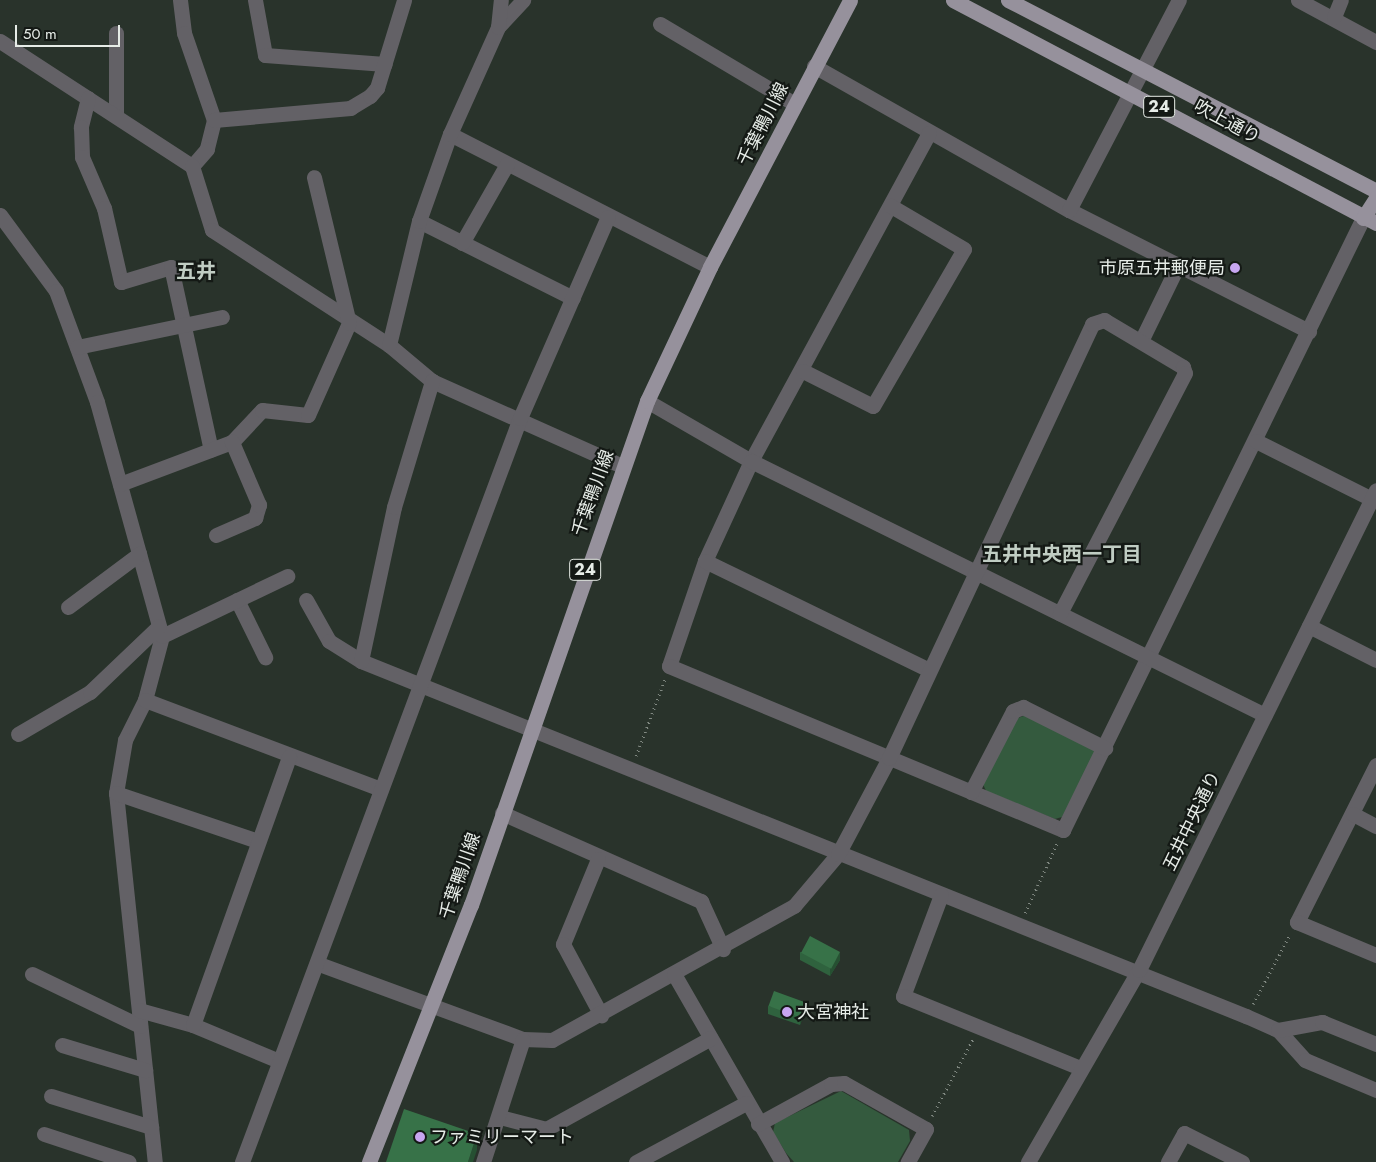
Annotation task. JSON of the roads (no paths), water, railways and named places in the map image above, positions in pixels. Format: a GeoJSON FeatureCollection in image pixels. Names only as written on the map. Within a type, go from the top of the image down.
{"type":"FeatureCollection","features":[{"type":"Feature","properties":{"kind":"main road","name":"千葉鴨川線"},"geometry":{"type":"LineString","coordinates":[[369,1162],[433,1006],[622,466],[647,401],[710,267],[850,0]]}},
{"type":"Feature","properties":{"kind":"main road","name":"吹上通り"},"geometry":{"type":"LineString","coordinates":[[954,0],[1132,92],[1370,220]]}},
{"type":"Feature","properties":{"kind":"main road","name":"吹上通り"},"geometry":{"type":"LineString","coordinates":[[1008,0],[1376,191]]}},
{"type":"Feature","properties":{"kind":"main road"},"geometry":{"type":"LineString","coordinates":[[1370,220],[1376,198]]}},
{"type":"Feature","properties":{"kind":"street"},"geometry":{"type":"LineString","coordinates":[[180,0],[184,33],[214,120],[207,149],[192,166]]}},
{"type":"Feature","properties":{"kind":"street"},"geometry":{"type":"LineString","coordinates":[[255,0],[265,55],[385,64]]}},
{"type":"Feature","properties":{"kind":"street"},"geometry":{"type":"LineString","coordinates":[[214,120],[350,108],[378,88],[404,0]]}},
{"type":"Feature","properties":{"kind":"street"},"geometry":{"type":"LineString","coordinates":[[389,344],[419,221],[450,134],[498,26],[501,0]]}},
{"type":"Feature","properties":{"kind":"street"},"geometry":{"type":"LineString","coordinates":[[498,26],[523,0]]}},
{"type":"Feature","properties":{"kind":"street"},"geometry":{"type":"LineString","coordinates":[[1069,210],[1144,72],[1179,0]]}},
{"type":"Feature","properties":{"kind":"street"},"geometry":{"type":"LineString","coordinates":[[1298,0],[1334,16],[1376,42]]}},
{"type":"Feature","properties":{"kind":"street"},"geometry":{"type":"LineString","coordinates":[[1334,16],[1341,0]]}},
{"type":"Feature","properties":{"kind":"street"},"geometry":{"type":"LineString","coordinates":[[660,24],[795,104]]}},
{"type":"Feature","properties":{"kind":"street"},"geometry":{"type":"LineString","coordinates":[[116,34],[116,116]]}},
{"type":"Feature","properties":{"kind":"street"},"geometry":{"type":"LineString","coordinates":[[0,41],[192,166],[212,230],[349,323],[389,344],[432,381],[520,418],[622,466]]}},
{"type":"Feature","properties":{"kind":"street"},"geometry":{"type":"LineString","coordinates":[[814,66],[929,133],[1069,210],[1309,331]]}},
{"type":"Feature","properties":{"kind":"street"},"geometry":{"type":"LineString","coordinates":[[88,98],[81,127],[82,158],[104,208],[121,282],[171,267],[211,450]]}},
{"type":"Feature","properties":{"kind":"street"},"geometry":{"type":"LineString","coordinates":[[929,133],[803,371],[751,461],[705,561],[670,666],[1063,830],[1149,660],[1309,331],[1370,220]]}},
{"type":"Feature","properties":{"kind":"street"},"geometry":{"type":"LineString","coordinates":[[450,134],[608,217],[710,267]]}},
{"type":"Feature","properties":{"kind":"street"},"geometry":{"type":"LineString","coordinates":[[462,243],[507,164]]}},
{"type":"Feature","properties":{"kind":"street"},"geometry":{"type":"LineString","coordinates":[[120,484],[232,442],[262,410],[308,415],[349,323],[314,177]]}},
{"type":"Feature","properties":{"kind":"street"},"geometry":{"type":"LineString","coordinates":[[803,371],[873,406],[964,249],[891,206]]}},
{"type":"Feature","properties":{"kind":"street"},"geometry":{"type":"LineString","coordinates":[[0,215],[56,291],[77,347],[120,484],[161,631],[145,700],[125,740],[116,793],[155,1162]]}},
{"type":"Feature","properties":{"kind":"street"},"geometry":{"type":"LineString","coordinates":[[242,1162],[279,1061],[319,964],[381,789],[520,418],[608,217]]}},
{"type":"Feature","properties":{"kind":"street"},"geometry":{"type":"LineString","coordinates":[[419,221],[573,298]]}},
{"type":"Feature","properties":{"kind":"street"},"geometry":{"type":"LineString","coordinates":[[1141,341],[1178,265]]}},
{"type":"Feature","properties":{"kind":"street"},"geometry":{"type":"LineString","coordinates":[[77,347],[222,317]]}},
{"type":"Feature","properties":{"kind":"street"},"geometry":{"type":"LineString","coordinates":[[319,964],[523,1039],[552,1040],[723,948],[794,906],[838,854],[889,758],[927,669],[1092,324],[1104,320],[1183,367],[1185,373],[1060,613]]}},
{"type":"Feature","properties":{"kind":"street"},"geometry":{"type":"LineString","coordinates":[[361,661],[394,507],[432,381]]}},
{"type":"Feature","properties":{"kind":"street"},"geometry":{"type":"LineString","coordinates":[[647,401],[751,461],[974,570],[1149,660],[1265,715]]}},
{"type":"Feature","properties":{"kind":"street"},"geometry":{"type":"LineString","coordinates":[[1256,441],[1374,494]]}},
{"type":"Feature","properties":{"kind":"street"},"geometry":{"type":"LineString","coordinates":[[216,536],[255,518],[259,505],[232,442]]}},
{"type":"Feature","properties":{"kind":"street","name":"五井中央通り"},"geometry":{"type":"LineString","coordinates":[[1028,1162],[1080,1068],[1139,970],[1374,494]]}},
{"type":"Feature","properties":{"kind":"street"},"geometry":{"type":"LineString","coordinates":[[68,608],[139,554]]}},
{"type":"Feature","properties":{"kind":"street"},"geometry":{"type":"LineString","coordinates":[[705,561],[927,669]]}},
{"type":"Feature","properties":{"kind":"street"},"geometry":{"type":"LineString","coordinates":[[18,734],[90,692],[161,631],[237,600],[286,576]]}},
{"type":"Feature","properties":{"kind":"street"},"geometry":{"type":"LineString","coordinates":[[237,600],[265,657]]}},
{"type":"Feature","properties":{"kind":"street"},"geometry":{"type":"LineString","coordinates":[[306,600],[329,642],[361,661],[631,768],[1019,927],[1139,970],[1278,1030],[1305,1060],[1376,1090]]}},
{"type":"Feature","properties":{"kind":"street"},"geometry":{"type":"LineString","coordinates":[[1309,626],[1376,660]]}},
{"type":"Feature","properties":{"kind":"street"},"geometry":{"type":"LineString","coordinates":[[145,700],[289,757],[381,789]]}},
{"type":"Feature","properties":{"kind":"street"},"geometry":{"type":"LineString","coordinates":[[971,792],[1013,711],[1023,707],[1105,748]]}},
{"type":"Feature","properties":{"kind":"street"},"geometry":{"type":"LineString","coordinates":[[193,1025],[289,757]]}},
{"type":"Feature","properties":{"kind":"street"},"geometry":{"type":"LineString","coordinates":[[1376,766],[1297,922],[1376,955]]}},
{"type":"Feature","properties":{"kind":"street"},"geometry":{"type":"LineString","coordinates":[[116,793],[258,840]]}},
{"type":"Feature","properties":{"kind":"street"},"geometry":{"type":"LineString","coordinates":[[502,813],[598,859],[701,902],[723,948]]}},
{"type":"Feature","properties":{"kind":"street"},"geometry":{"type":"LineString","coordinates":[[1352,814],[1376,826]]}},
{"type":"Feature","properties":{"kind":"street"},"geometry":{"type":"LineString","coordinates":[[598,859],[563,944],[601,1015]]}},
{"type":"Feature","properties":{"kind":"street"},"geometry":{"type":"LineString","coordinates":[[941,895],[903,996],[1080,1068]]}},
{"type":"Feature","properties":{"kind":"street"},"geometry":{"type":"LineString","coordinates":[[32,974],[140,1026]]}},
{"type":"Feature","properties":{"kind":"street"},"geometry":{"type":"LineString","coordinates":[[674,974],[711,1038],[776,1160]]}},
{"type":"Feature","properties":{"kind":"street"},"geometry":{"type":"LineString","coordinates":[[139,1010],[193,1025],[279,1061]]}},
{"type":"Feature","properties":{"kind":"street"},"geometry":{"type":"LineString","coordinates":[[1278,1030],[1322,1022],[1376,1044]]}},
{"type":"Feature","properties":{"kind":"street"},"geometry":{"type":"LineString","coordinates":[[500,1117],[546,1129],[711,1038]]}},
{"type":"Feature","properties":{"kind":"street"},"geometry":{"type":"LineString","coordinates":[[483,1162],[500,1117],[523,1039]]}},
{"type":"Feature","properties":{"kind":"street"},"geometry":{"type":"LineString","coordinates":[[62,1045],[145,1070]]}},
{"type":"Feature","properties":{"kind":"street"},"geometry":{"type":"LineString","coordinates":[[758,1124],[831,1084],[844,1083],[926,1128],[908,1162]]}},
{"type":"Feature","properties":{"kind":"street"},"geometry":{"type":"LineString","coordinates":[[51,1096],[151,1127]]}},
{"type":"Feature","properties":{"kind":"street"},"geometry":{"type":"LineString","coordinates":[[636,1162],[746,1103]]}},
{"type":"Feature","properties":{"kind":"street"},"geometry":{"type":"LineString","coordinates":[[1168,1162],[1184,1133],[1242,1162]]}},
{"type":"Feature","properties":{"kind":"street"},"geometry":{"type":"LineString","coordinates":[[44,1134],[129,1162]]}},
{"type":"Feature","properties":{"kind":"place","name":"市原五井郵便局"},"geometry":{"type":"Point","coordinates":[1235,268]}},
{"type":"Feature","properties":{"kind":"place","name":"大宮神社"},"geometry":{"type":"Point","coordinates":[787,1012]}},
{"type":"Feature","properties":{"kind":"place","name":"ファミリーマート"},"geometry":{"type":"Point","coordinates":[420,1137]}},
{"type":"Feature","properties":{"kind":"district","name":"五井"},"geometry":{"type":"Point","coordinates":[196,271]}},
{"type":"Feature","properties":{"kind":"district","name":"五井中央西一丁目"},"geometry":{"type":"Point","coordinates":[1062,554]}}]}
